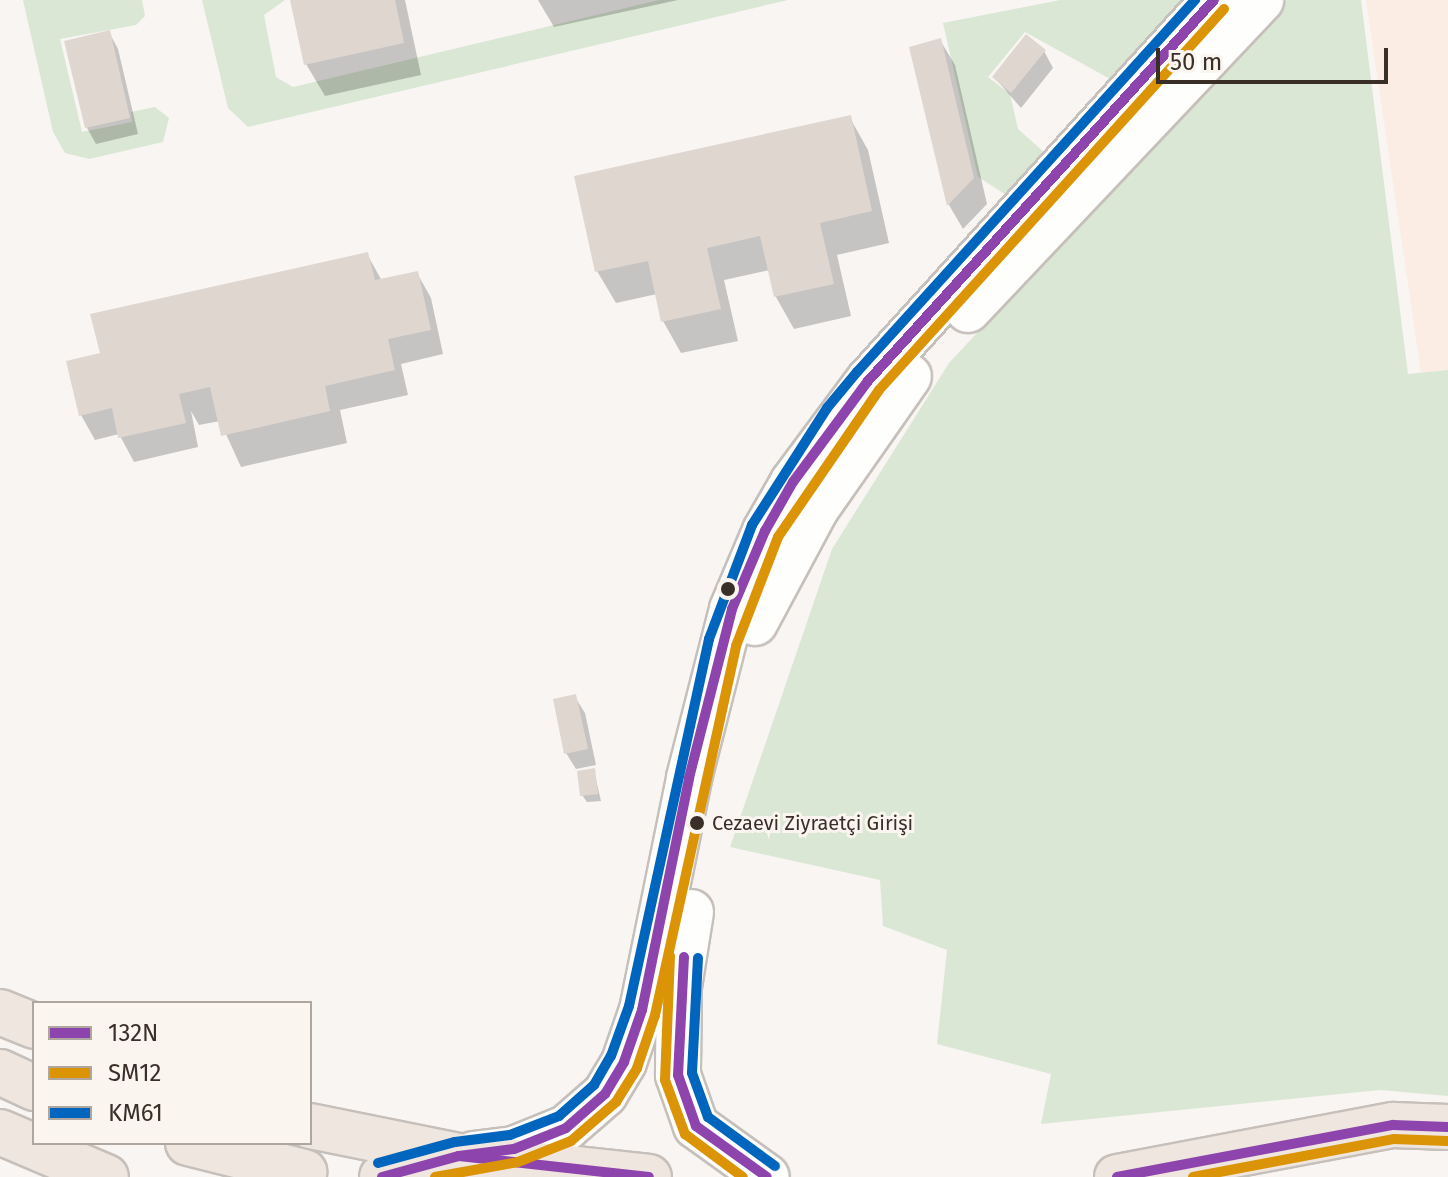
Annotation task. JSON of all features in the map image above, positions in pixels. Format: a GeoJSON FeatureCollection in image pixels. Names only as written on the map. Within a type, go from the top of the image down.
{"type":"FeatureCollection","features":[{"type":"Feature","properties":{"kind":"highway"},"geometry":{"type":"LineString","coordinates":[[0,1012],[32,1025]]}},
{"type":"Feature","properties":{"kind":"highway"},"geometry":{"type":"LineString","coordinates":[[0,1072],[32,1087]]}},
{"type":"Feature","properties":{"kind":"highway"},"geometry":{"type":"LineString","coordinates":[[1117,1177],[1393,1125],[1448,1127]]}},
{"type":"Feature","properties":{"kind":"highway"},"geometry":{"type":"LineString","coordinates":[[312,1126],[459,1156],[649,1177]]}},
{"type":"Feature","properties":{"kind":"highway"},"geometry":{"type":"LineString","coordinates":[[0,1132],[106,1177]]}},
{"type":"Feature","properties":{"kind":"highway"},"geometry":{"type":"LineString","coordinates":[[196,1145],[304,1172]]}},
{"type":"Feature","properties":{"kind":"highway"},"geometry":{"type":"LineString","coordinates":[[382,1177],[459,1156]]}},
{"type":"Feature","properties":{"kind":"main road"},"geometry":{"type":"LineString","coordinates":[[459,1156],[514,1149],[566,1128],[605,1094],[624,1062],[642,1010],[689,778],[729,620],[765,531],[793,482],[868,381],[1214,0]]}},
{"type":"Feature","properties":{"kind":"main road"},"geometry":{"type":"LineString","coordinates":[[767,1177],[696,1126],[678,1075],[679,987],[707,806],[749,635],[795,542],[892,396],[1261,0]]}},
{"type":"Feature","properties":{"kind":"shaded area"},"geometry":{"type":"Polygon","coordinates":[[[1366,0],[1448,0],[1448,370],[1421,373],[1366,0]]]}},
{"type":"Feature","properties":{"kind":"green space"},"geometry":{"type":"Polygon","coordinates":[[[23,0],[142,0],[145,16],[136,25],[60,39],[82,132],[132,122],[131,112],[155,107],[169,118],[163,142],[89,159],[65,153],[53,132],[23,0]]]}},
{"type":"Feature","properties":{"kind":"green space"},"geometry":{"type":"Polygon","coordinates":[[[202,0],[285,0],[264,15],[276,77],[293,87],[659,0],[788,0],[248,127],[228,108],[202,0]]]}},
{"type":"Feature","properties":{"kind":"green space"},"geometry":{"type":"Polygon","coordinates":[[[1060,0],[1183,0],[1112,80],[1025,32],[988,77],[1010,94],[1018,129],[1046,154],[1008,196],[978,177],[943,23],[1060,0]]]}},
{"type":"Feature","properties":{"kind":"green space"},"geometry":{"type":"Polygon","coordinates":[[[1287,0],[1361,0],[1408,374],[1448,370],[1448,1096],[1380,1090],[1041,1124],[1051,1074],[937,1044],[947,950],[883,926],[880,880],[730,847],[832,549],[949,363],[1287,0]]]}},
{"type":"Feature","properties":{"kind":"building"},"geometry":{"type":"Polygon","coordinates":[[[290,0],[395,0],[404,43],[304,65],[290,0]]]}},
{"type":"Feature","properties":{"kind":"building"},"geometry":{"type":"Polygon","coordinates":[[[110,30],[130,118],[85,128],[64,41],[110,30]]]}},
{"type":"Feature","properties":{"kind":"building"},"geometry":{"type":"Polygon","coordinates":[[[1026,34],[1046,50],[1011,93],[992,77],[1026,34]]]}},
{"type":"Feature","properties":{"kind":"building"},"geometry":{"type":"Polygon","coordinates":[[[941,38],[974,178],[947,206],[909,47],[941,38]]]}},
{"type":"Feature","properties":{"kind":"building"},"geometry":{"type":"Polygon","coordinates":[[[851,115],[872,211],[820,223],[834,284],[774,297],[760,236],[707,248],[721,309],[661,322],[648,261],[595,272],[574,176],[851,115]]]}},
{"type":"Feature","properties":{"kind":"building"},"geometry":{"type":"Polygon","coordinates":[[[368,252],[375,280],[418,271],[431,330],[388,339],[395,370],[325,386],[330,411],[221,436],[210,387],[179,394],[186,423],[118,438],[112,408],[79,416],[66,361],[100,353],[90,314],[368,252]]]}},
{"type":"Feature","properties":{"kind":"building"},"geometry":{"type":"Polygon","coordinates":[[[576,694],[588,749],[564,754],[553,699],[576,694]]]}},
{"type":"Feature","properties":{"kind":"building"},"geometry":{"type":"Polygon","coordinates":[[[595,768],[598,794],[580,796],[577,771],[595,768]]]}},
{"type":"Feature","properties":{"kind":"transit line","name":"KM61"},"geometry":{"type":"LineString","coordinates":[[378,1163],[455,1142],[510,1135],[559,1116],[594,1085],[611,1056],[629,1006],[709,639],[752,525],[827,408],[857,372],[1195,0]]}},
{"type":"Feature","properties":{"kind":"transit line","name":"132N"},"geometry":{"type":"LineString","coordinates":[[459,1156],[514,1149],[566,1128],[605,1094],[624,1062],[642,1010],[689,778],[732,609],[765,531],[793,482],[868,381],[1214,0]]}},
{"type":"Feature","properties":{"kind":"transit line","name":"SM12"},"geometry":{"type":"LineString","coordinates":[[435,1177],[518,1162],[571,1141],[616,1102],[637,1068],[655,1015],[736,646],[778,537],[879,390],[1224,9]]}},
{"type":"Feature","properties":{"kind":"transit line","name":"SM12"},"geometry":{"type":"LineString","coordinates":[[670,956],[665,1080],[685,1134],[743,1177]]}},
{"type":"Feature","properties":{"kind":"transit line","name":"132N"},"geometry":{"type":"LineString","coordinates":[[684,957],[678,1075],[696,1126],[767,1177]]}},
{"type":"Feature","properties":{"kind":"transit line","name":"KM61"},"geometry":{"type":"LineString","coordinates":[[698,958],[692,1073],[708,1117],[775,1166]]}},
{"type":"Feature","properties":{"kind":"transit line","name":"132N"},"geometry":{"type":"LineString","coordinates":[[1117,1177],[1393,1125],[1448,1127]]}},
{"type":"Feature","properties":{"kind":"transit line","name":"SM12"},"geometry":{"type":"LineString","coordinates":[[1193,1177],[1394,1139],[1447,1141]]}},
{"type":"Feature","properties":{"kind":"transit line","name":"132N"},"geometry":{"type":"LineString","coordinates":[[382,1177],[459,1156],[649,1177]]}},
{"type":"Feature","properties":{"kind":"place","name":"Cezaevi Ziyraetçi Girişi"},"geometry":{"type":"Point","coordinates":[697,823]}}]}
